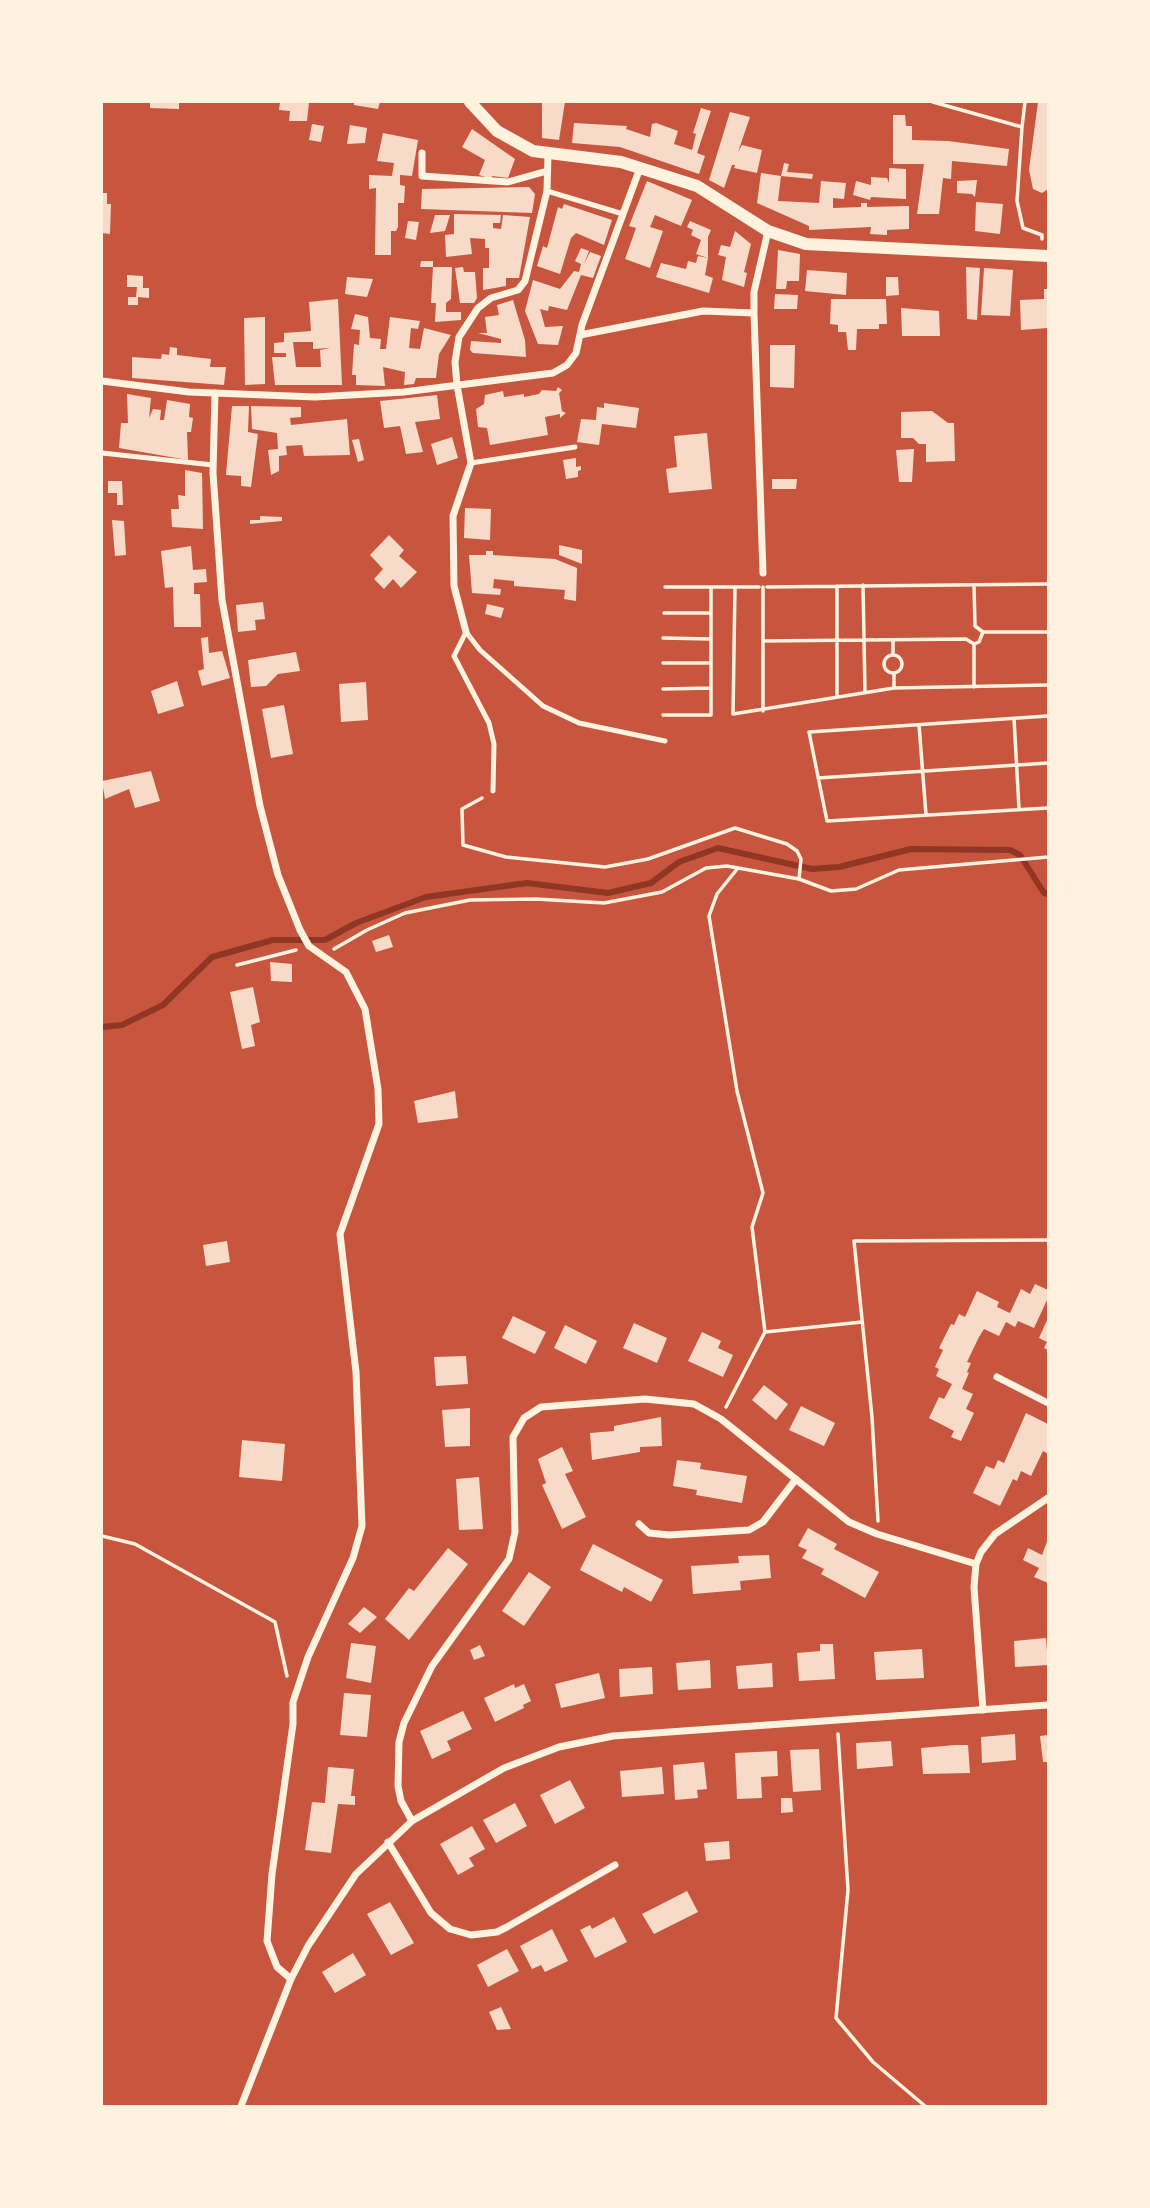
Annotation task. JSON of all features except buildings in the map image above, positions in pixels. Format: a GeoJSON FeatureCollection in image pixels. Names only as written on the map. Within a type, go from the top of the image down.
{"type":"FeatureCollection","features":[{"type":"Feature","properties":{"kind":"street"},"geometry":{"type":"LineString","coordinates":[[470,102],[497,131],[524,146],[548,155],[621,162],[697,186],[768,232],[806,244],[1044,255]]}},
{"type":"Feature","properties":{"kind":"street"},"geometry":{"type":"LineString","coordinates":[[422,153],[422,176],[508,182],[547,171]]}},
{"type":"Feature","properties":{"kind":"street"},"geometry":{"type":"LineString","coordinates":[[466,632],[454,586],[453,516],[471,463],[457,385],[455,362],[459,337],[478,308],[491,298],[519,290],[525,281],[547,191],[548,155]]}},
{"type":"Feature","properties":{"kind":"street"},"geometry":{"type":"LineString","coordinates":[[102,381],[215,393],[315,397],[457,385],[553,373],[567,365],[576,353],[580,335],[640,168]]}},
{"type":"Feature","properties":{"kind":"street"},"geometry":{"type":"LineString","coordinates":[[763,573],[754,292],[768,232]]}},
{"type":"Feature","properties":{"kind":"street"},"geometry":{"type":"LineString","coordinates":[[580,335],[704,311],[754,313]]}},
{"type":"Feature","properties":{"kind":"street"},"geometry":{"type":"LineString","coordinates":[[215,393],[213,465],[222,600],[260,807],[278,875],[309,946],[346,972],[369,1020],[379,1124],[340,1234],[356,1372],[362,1526],[353,1558],[308,1657],[293,1702],[293,1724],[272,1874],[267,1941],[277,1967],[291,1979]]}},
{"type":"Feature","properties":{"kind":"street"},"geometry":{"type":"LineString","coordinates":[[997,1377],[1048,1403]]}},
{"type":"Feature","properties":{"kind":"street"},"geometry":{"type":"LineString","coordinates":[[412,1821],[401,1801],[398,1786],[399,1742],[404,1723],[432,1666],[509,1559],[515,1532],[511,1449],[517,1427],[533,1412],[552,1405],[645,1399],[694,1404],[721,1419],[849,1522],[877,1534],[976,1564]]}},
{"type":"Feature","properties":{"kind":"street"},"geometry":{"type":"LineString","coordinates":[[639,1524],[649,1533],[668,1535],[749,1530],[763,1522],[796,1479]]}},
{"type":"Feature","properties":{"kind":"street"},"geometry":{"type":"LineString","coordinates":[[983,1710],[974,1587],[976,1564],[981,1552],[995,1534],[1048,1498]]}},
{"type":"Feature","properties":{"kind":"street"},"geometry":{"type":"LineString","coordinates":[[241,2106],[291,1979],[330,1911],[356,1874],[412,1821],[503,1768],[559,1747],[613,1736],[1048,1705]]}},
{"type":"Feature","properties":{"kind":"street"},"geometry":{"type":"LineString","coordinates":[[388,1842],[431,1913],[450,1929],[471,1935],[497,1932],[615,1865]]}},
{"type":"Feature","properties":{"kind":"lane"},"geometry":{"type":"LineString","coordinates":[[547,191],[623,214]]}},
{"type":"Feature","properties":{"kind":"lane"},"geometry":{"type":"LineString","coordinates":[[471,463],[575,447]]}},
{"type":"Feature","properties":{"kind":"lane"},"geometry":{"type":"LineString","coordinates":[[102,453],[213,465]]}},
{"type":"Feature","properties":{"kind":"lane"},"geometry":{"type":"LineString","coordinates":[[493,791],[494,744],[489,723],[454,656],[466,632],[480,650],[543,706],[579,723],[665,741]]}},
{"type":"Feature","properties":{"kind":"path"},"geometry":{"type":"LineString","coordinates":[[933,102],[1022,127]]}},
{"type":"Feature","properties":{"kind":"path"},"geometry":{"type":"LineString","coordinates":[[1025,102],[1017,201],[1023,228],[1042,235],[1044,255]]}},
{"type":"Feature","properties":{"kind":"path"},"geometry":{"type":"LineString","coordinates":[[665,587],[1048,584]]}},
{"type":"Feature","properties":{"kind":"path"},"geometry":{"type":"LineString","coordinates":[[863,585],[865,692]]}},
{"type":"Feature","properties":{"kind":"path"},"geometry":{"type":"LineString","coordinates":[[974,585],[975,626],[983,632],[1048,632]]}},
{"type":"Feature","properties":{"kind":"path"},"geometry":{"type":"LineString","coordinates":[[837,586],[837,697]]}},
{"type":"Feature","properties":{"kind":"path"},"geometry":{"type":"LineString","coordinates":[[663,715],[710,715],[710,587]]}},
{"type":"Feature","properties":{"kind":"path"},"geometry":{"type":"LineString","coordinates":[[735,587],[733,714],[894,688],[1048,685]]}},
{"type":"Feature","properties":{"kind":"path"},"geometry":{"type":"LineString","coordinates":[[763,587],[763,711]]}},
{"type":"Feature","properties":{"kind":"path"},"geometry":{"type":"LineString","coordinates":[[664,613],[710,613]]}},
{"type":"Feature","properties":{"kind":"path"},"geometry":{"type":"LineString","coordinates":[[974,644],[979,642],[983,632]]}},
{"type":"Feature","properties":{"kind":"path"},"geometry":{"type":"LineString","coordinates":[[663,638],[711,639]]}},
{"type":"Feature","properties":{"kind":"path"},"geometry":{"type":"LineString","coordinates":[[763,641],[967,639],[974,644]]}},
{"type":"Feature","properties":{"kind":"path"},"geometry":{"type":"LineString","coordinates":[[893,640],[893,655]]}},
{"type":"Feature","properties":{"kind":"path"},"geometry":{"type":"LineString","coordinates":[[974,644],[974,687]]}},
{"type":"Feature","properties":{"kind":"path"},"geometry":{"type":"LineString","coordinates":[[894,673],[888,672],[884,664],[888,657],[893,655],[899,657],[902,666],[894,673],[894,688]]}},
{"type":"Feature","properties":{"kind":"path"},"geometry":{"type":"LineString","coordinates":[[663,663],[711,663]]}},
{"type":"Feature","properties":{"kind":"path"},"geometry":{"type":"LineString","coordinates":[[663,689],[711,688]]}},
{"type":"Feature","properties":{"kind":"path"},"geometry":{"type":"LineString","coordinates":[[1048,716],[809,732],[827,821],[1048,808]]}},
{"type":"Feature","properties":{"kind":"path"},"geometry":{"type":"LineString","coordinates":[[1014,718],[1019,810]]}},
{"type":"Feature","properties":{"kind":"path"},"geometry":{"type":"LineString","coordinates":[[919,725],[926,815]]}},
{"type":"Feature","properties":{"kind":"path"},"geometry":{"type":"LineString","coordinates":[[818,778],[1048,763]]}},
{"type":"Feature","properties":{"kind":"path"},"geometry":{"type":"LineString","coordinates":[[493,791],[462,810],[463,845],[506,857],[605,867],[648,859],[721,830],[735,828],[787,844],[797,851],[800,859],[799,879]]}},
{"type":"Feature","properties":{"kind":"path"},"geometry":{"type":"LineString","coordinates":[[325,957],[367,930],[418,911],[470,900],[536,899],[604,903],[662,892],[706,868],[738,868],[799,879],[831,891],[856,889],[899,870],[1048,857]]}},
{"type":"Feature","properties":{"kind":"path"},"geometry":{"type":"LineString","coordinates":[[721,1419],[765,1332],[752,1227],[763,1192],[737,1091],[709,916],[717,894],[738,868]]}},
{"type":"Feature","properties":{"kind":"path"},"geometry":{"type":"LineString","coordinates":[[237,965],[309,946]]}},
{"type":"Feature","properties":{"kind":"path"},"geometry":{"type":"LineString","coordinates":[[877,1534],[872,1417],[854,1241],[1048,1240]]}},
{"type":"Feature","properties":{"kind":"path"},"geometry":{"type":"LineString","coordinates":[[765,1332],[862,1322]]}},
{"type":"Feature","properties":{"kind":"path"},"geometry":{"type":"LineString","coordinates":[[102,1536],[135,1544],[275,1622],[293,1702]]}},
{"type":"Feature","properties":{"kind":"path"},"geometry":{"type":"LineString","coordinates":[[838,1720],[848,1890],[836,2018],[873,2062],[925,2106]]}},
{"type":"Feature","properties":{"kind":"waterway"},"geometry":{"type":"LineString","coordinates":[[102,1027],[122,1025],[163,1005],[212,957],[273,940],[325,940],[356,923],[426,897],[527,883],[608,893],[651,883],[679,862],[718,848],[812,869],[839,867],[911,849],[1010,850],[1020,855],[1044,893],[1048,894]]}}]}
